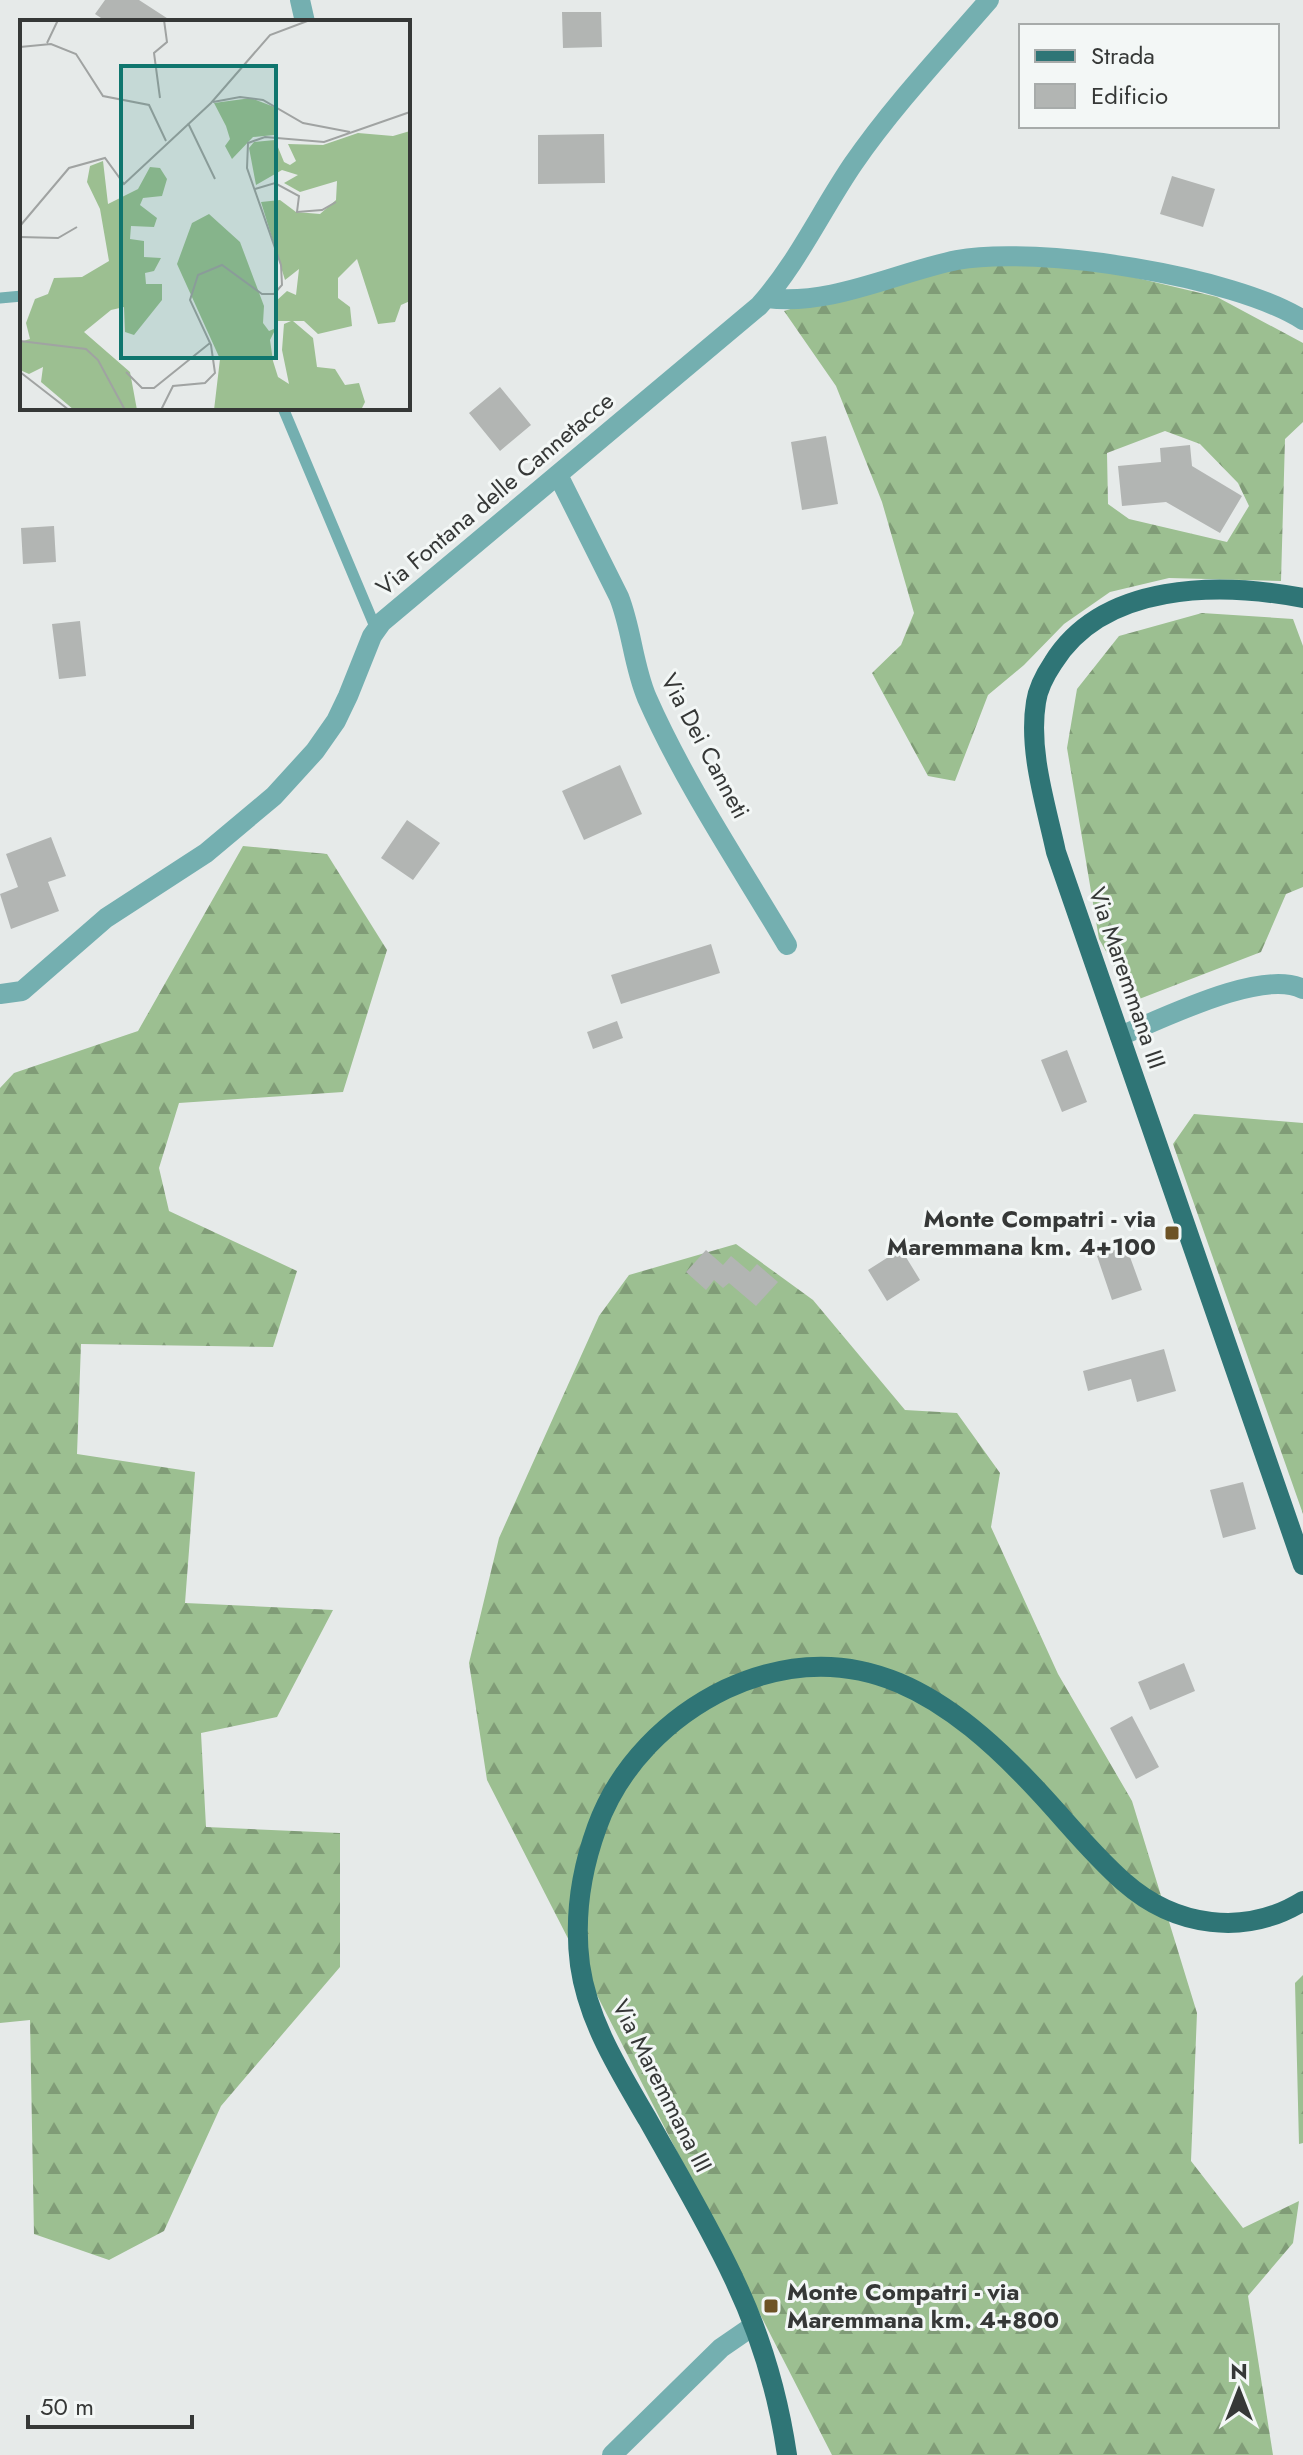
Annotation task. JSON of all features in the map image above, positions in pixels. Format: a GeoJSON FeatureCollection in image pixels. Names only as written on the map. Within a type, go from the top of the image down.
{"type":"FeatureCollection","features":[{"type":"Feature","properties":{"kind":"main road","name":"Via Maremmana III"},"geometry":{"type":"LineString","coordinates":[[1303,598],[1242,591],[1189,592],[1142,600],[1095,619],[1077,632],[1055,660],[1037,694],[1035,742],[1056,852],[1303,1565]]}},
{"type":"Feature","properties":{"kind":"main road","name":"Via Maremmana III"},"geometry":{"type":"LineString","coordinates":[[787,2455],[771,2380],[732,2274],[603,2039],[580,1966],[578,1913],[589,1851],[599,1821],[626,1771],[642,1751],[672,1723],[714,1695],[755,1677],[833,1667],[882,1675],[924,1696],[994,1748],[1126,1884],[1162,1907],[1198,1921],[1232,1925],[1269,1918],[1303,1901]]}},
{"type":"Feature","properties":{"kind":"street"},"geometry":{"type":"LineString","coordinates":[[300,0],[305,20]]}},
{"type":"Feature","properties":{"kind":"street","name":"Via Fontana delle Cannetacce"},"geometry":{"type":"LineString","coordinates":[[0,994],[22,991],[106,918],[206,853],[274,796],[315,751],[336,721],[376,629],[393,611],[740,325],[767,298],[862,153],[989,0]]}},
{"type":"Feature","properties":{"kind":"street"},"geometry":{"type":"LineString","coordinates":[[767,298],[814,298],[956,260],[1035,256],[1193,281],[1254,296],[1303,320]]}},
{"type":"Feature","properties":{"kind":"street","name":"Via Dei Canneti"},"geometry":{"type":"LineString","coordinates":[[558,475],[619,597],[630,629],[639,676],[651,707],[678,760],[787,945]]}},
{"type":"Feature","properties":{"kind":"street"},"geometry":{"type":"LineString","coordinates":[[1120,1036],[1244,987],[1291,983],[1303,989]]}},
{"type":"Feature","properties":{"kind":"street"},"geometry":{"type":"LineString","coordinates":[[612,2455],[721,2348],[753,2326]]}},
{"type":"Feature","properties":{"kind":"lane"},"geometry":{"type":"LineString","coordinates":[[0,298],[20,296]]}},
{"type":"Feature","properties":{"kind":"lane"},"geometry":{"type":"LineString","coordinates":[[284,410],[376,629]]}},
{"type":"Feature","properties":{"kind":"green space"},"geometry":{"type":"Polygon","coordinates":[[[989,262],[1091,267],[1217,297],[1303,343],[1303,422],[1285,439],[1281,581],[1169,578],[1110,592],[1064,624],[1024,665],[988,695],[955,781],[928,776],[872,673],[901,645],[914,613],[882,502],[836,386],[784,311],[861,287],[989,262]],[[1165,431],[1107,453],[1108,504],[1129,519],[1227,542],[1249,506],[1238,483],[1200,444],[1165,431]]]}},
{"type":"Feature","properties":{"kind":"green space"},"geometry":{"type":"Polygon","coordinates":[[[1202,613],[1293,619],[1303,646],[1303,887],[1286,894],[1261,952],[1134,1001],[1099,939],[1067,748],[1077,689],[1119,636],[1202,613]]]}},
{"type":"Feature","properties":{"kind":"green space"},"geometry":{"type":"Polygon","coordinates":[[[243,846],[327,854],[387,950],[343,1092],[179,1103],[159,1168],[169,1211],[297,1271],[273,1347],[81,1344],[77,1454],[195,1472],[185,1603],[333,1610],[277,1717],[201,1733],[206,1827],[340,1833],[340,1967],[221,2106],[164,2231],[109,2260],[34,2234],[30,2020],[0,2023],[0,1088],[14,1073],[138,1031],[243,846]]]}},
{"type":"Feature","properties":{"kind":"green space"},"geometry":{"type":"Polygon","coordinates":[[[1194,1114],[1303,1123],[1303,1514],[1173,1144],[1194,1114]]]}},
{"type":"Feature","properties":{"kind":"green space"},"geometry":{"type":"Polygon","coordinates":[[[736,1244],[813,1300],[905,1410],[957,1413],[1000,1473],[991,1527],[1058,1674],[1132,1801],[1197,2013],[1191,2161],[1243,2228],[1299,2201],[1293,2243],[1248,2296],[1273,2455],[832,2455],[487,1780],[469,1663],[499,1538],[599,1316],[629,1275],[736,1244]]]}},
{"type":"Feature","properties":{"kind":"green space"},"geometry":{"type":"Polygon","coordinates":[[[1303,1975],[1303,2143],[1299,2144],[1295,1983],[1303,1975]]]}},
{"type":"Feature","properties":{"kind":"building"},"geometry":{"type":"Polygon","coordinates":[[[105,0],[139,0],[170,20],[104,20],[95,14],[105,0]]]}},
{"type":"Feature","properties":{"kind":"building"},"geometry":{"type":"Polygon","coordinates":[[[562,12],[601,12],[602,47],[563,48],[562,12]]]}},
{"type":"Feature","properties":{"kind":"building"},"geometry":{"type":"Polygon","coordinates":[[[604,134],[605,183],[538,184],[538,135],[604,134]]]}},
{"type":"Feature","properties":{"kind":"building"},"geometry":{"type":"Polygon","coordinates":[[[1172,176],[1215,189],[1203,227],[1160,214],[1172,176]]]}},
{"type":"Feature","properties":{"kind":"building"},"geometry":{"type":"Polygon","coordinates":[[[500,387],[531,425],[500,451],[469,413],[500,387]]]}},
{"type":"Feature","properties":{"kind":"building"},"geometry":{"type":"Polygon","coordinates":[[[826,436],[838,504],[802,510],[791,442],[826,436]]]}},
{"type":"Feature","properties":{"kind":"building"},"geometry":{"type":"Polygon","coordinates":[[[1190,445],[1192,466],[1242,496],[1220,533],[1166,502],[1122,506],[1118,466],[1161,462],[1160,448],[1190,445]]]}},
{"type":"Feature","properties":{"kind":"building"},"geometry":{"type":"Polygon","coordinates":[[[54,526],[56,562],[23,564],[21,528],[54,526]]]}},
{"type":"Feature","properties":{"kind":"building"},"geometry":{"type":"Polygon","coordinates":[[[80,621],[86,676],[59,679],[52,624],[80,621]]]}},
{"type":"Feature","properties":{"kind":"building"},"geometry":{"type":"Polygon","coordinates":[[[620,765],[642,814],[584,840],[562,791],[620,765]]]}},
{"type":"Feature","properties":{"kind":"building"},"geometry":{"type":"Polygon","coordinates":[[[407,820],[440,843],[413,880],[381,858],[407,820]]]}},
{"type":"Feature","properties":{"kind":"building"},"geometry":{"type":"Polygon","coordinates":[[[51,837],[66,876],[48,882],[59,911],[11,929],[0,894],[18,887],[6,854],[51,837]]]}},
{"type":"Feature","properties":{"kind":"building"},"geometry":{"type":"Polygon","coordinates":[[[711,944],[720,973],[621,1004],[611,975],[711,944]]]}},
{"type":"Feature","properties":{"kind":"building"},"geometry":{"type":"Polygon","coordinates":[[[617,1021],[623,1038],[593,1049],[587,1032],[617,1021]]]}},
{"type":"Feature","properties":{"kind":"building"},"geometry":{"type":"Polygon","coordinates":[[[1067,1050],[1087,1102],[1062,1112],[1041,1060],[1067,1050]]]}},
{"type":"Feature","properties":{"kind":"building"},"geometry":{"type":"Polygon","coordinates":[[[1126,1246],[1142,1290],[1112,1300],[1097,1256],[1126,1246]]]}},
{"type":"Feature","properties":{"kind":"building"},"geometry":{"type":"Polygon","coordinates":[[[901,1249],[920,1280],[887,1301],[868,1270],[901,1249]]]}},
{"type":"Feature","properties":{"kind":"building"},"geometry":{"type":"Polygon","coordinates":[[[706,1250],[723,1265],[731,1256],[750,1272],[757,1264],[778,1282],[756,1306],[729,1283],[723,1288],[714,1280],[706,1290],[686,1272],[706,1250]]]}},
{"type":"Feature","properties":{"kind":"building"},"geometry":{"type":"Polygon","coordinates":[[[1164,1349],[1176,1391],[1137,1402],[1131,1379],[1088,1391],[1083,1371],[1164,1349]]]}},
{"type":"Feature","properties":{"kind":"building"},"geometry":{"type":"Polygon","coordinates":[[[1243,1482],[1256,1529],[1223,1538],[1210,1490],[1243,1482]]]}},
{"type":"Feature","properties":{"kind":"building"},"geometry":{"type":"Polygon","coordinates":[[[1184,1663],[1195,1691],[1150,1710],[1138,1682],[1184,1663]]]}},
{"type":"Feature","properties":{"kind":"building"},"geometry":{"type":"Polygon","coordinates":[[[1132,1716],[1159,1767],[1136,1779],[1110,1728],[1132,1716]]]}},
{"type":"Feature","properties":{"kind":"place","name":"Monte Compatri - via Maremmana km. 4+100"},"geometry":{"type":"Point","coordinates":[1172,1233]}},
{"type":"Feature","properties":{"kind":"place","name":"Monte Compatri - via Maremmana km. 4+800"},"geometry":{"type":"Point","coordinates":[771,2306]}}]}
